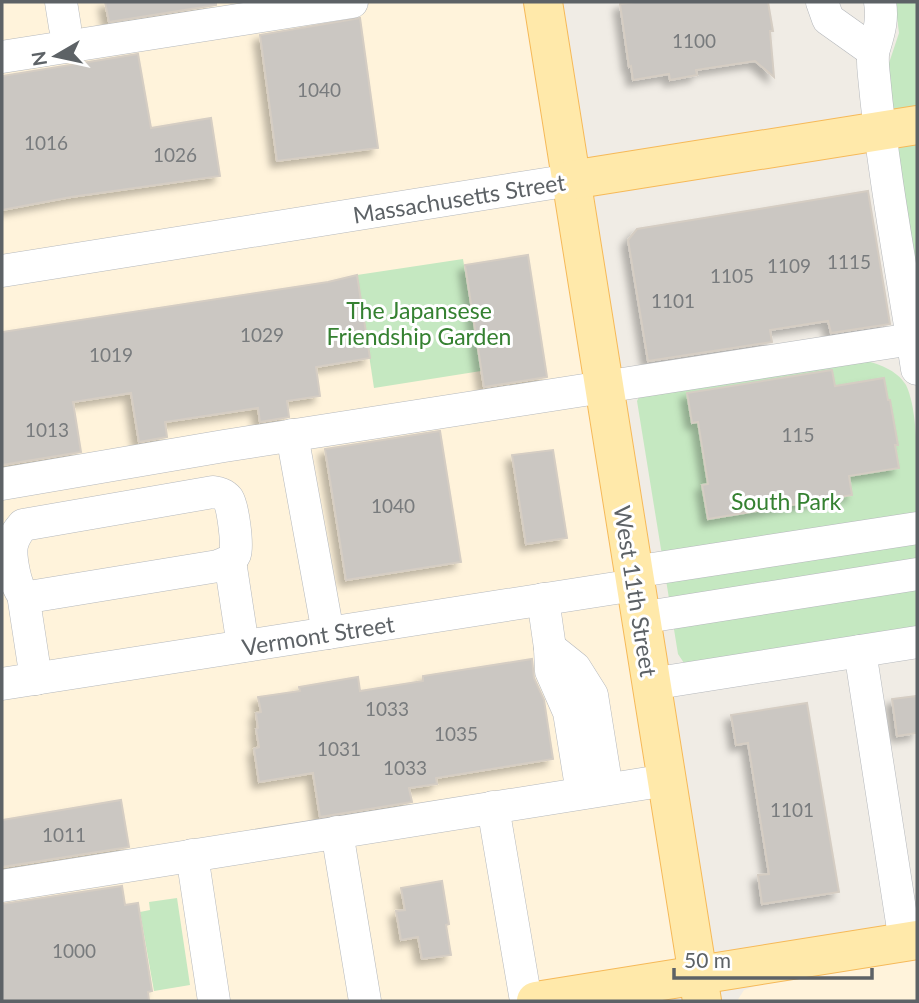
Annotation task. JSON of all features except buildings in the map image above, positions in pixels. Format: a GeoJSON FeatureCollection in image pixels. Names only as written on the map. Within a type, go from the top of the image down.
{"type":"FeatureCollection","features":[{"type":"Feature","properties":{"kind":"main road","name":"West 11th Street"},"geometry":{"type":"LineString","coordinates":[[543,2],[700,988]]}},
{"type":"Feature","properties":{"kind":"main road","name":"Massachusetts Street"},"geometry":{"type":"LineString","coordinates":[[571,180],[899,127]]}},
{"type":"Feature","properties":{"kind":"main road"},"geometry":{"type":"LineString","coordinates":[[536,1001],[700,988],[911,941]]}},
{"type":"Feature","properties":{"kind":"street"},"geometry":{"type":"LineString","coordinates":[[2,57],[352,2]]}},
{"type":"Feature","properties":{"kind":"street"},"geometry":{"type":"LineString","coordinates":[[822,2],[828,19],[873,51],[899,127],[912,339],[917,369]]}},
{"type":"Feature","properties":{"kind":"street"},"geometry":{"type":"LineString","coordinates":[[873,51],[883,17],[880,2]]}},
{"type":"Feature","properties":{"kind":"street","name":"Massachusetts Street"},"geometry":{"type":"LineString","coordinates":[[2,271],[571,180]]}},
{"type":"Feature","properties":{"kind":"street"},"geometry":{"type":"LineString","coordinates":[[2,484],[292,435],[912,339]]}},
{"type":"Feature","properties":{"kind":"street"},"geometry":{"type":"LineString","coordinates":[[292,435],[328,633]]}},
{"type":"Feature","properties":{"kind":"street"},"geometry":{"type":"LineString","coordinates":[[23,594],[35,596],[218,566],[230,561],[235,554],[237,543],[230,501],[223,494],[214,492],[23,524],[15,534],[11,551],[16,584],[23,594],[36,679]]}},
{"type":"Feature","properties":{"kind":"street"},"geometry":{"type":"LineString","coordinates":[[914,528],[917,573],[698,609],[636,591],[690,562],[914,528]]}},
{"type":"Feature","properties":{"kind":"street"},"geometry":{"type":"LineString","coordinates":[[230,561],[243,646]]}},
{"type":"Feature","properties":{"kind":"street"},"geometry":{"type":"LineString","coordinates":[[690,562],[698,609]]}},
{"type":"Feature","properties":{"kind":"street","name":"Vermont Street"},"geometry":{"type":"LineString","coordinates":[[2,684],[543,599],[636,591]]}},
{"type":"Feature","properties":{"kind":"street"},"geometry":{"type":"LineString","coordinates":[[543,599],[550,648],[575,668],[592,695],[595,791]]}},
{"type":"Feature","properties":{"kind":"street"},"geometry":{"type":"LineString","coordinates":[[651,684],[917,642]]}},
{"type":"Feature","properties":{"kind":"street"},"geometry":{"type":"LineString","coordinates":[[860,651],[904,852],[911,941]]}},
{"type":"Feature","properties":{"kind":"street"},"geometry":{"type":"LineString","coordinates":[[2,886],[667,780]]}},
{"type":"Feature","properties":{"kind":"street"},"geometry":{"type":"LineString","coordinates":[[493,807],[526,1001]]}},
{"type":"Feature","properties":{"kind":"street"},"geometry":{"type":"LineString","coordinates":[[337,832],[365,1001]]}},
{"type":"Feature","properties":{"kind":"street"},"geometry":{"type":"LineString","coordinates":[[192,855],[214,1001]]}},
{"type":"Feature","properties":{"kind":"shaded area"},"geometry":{"type":"Polygon","coordinates":[[[2,2],[543,2],[697,975],[536,1001],[2,1001],[2,2]]]}},
{"type":"Feature","properties":{"kind":"shaded area"},"geometry":{"type":"Polygon","coordinates":[[[917,960],[917,1001],[737,1001],[744,990],[755,986],[917,960]]]}},
{"type":"Feature","properties":{"kind":"green space"},"geometry":{"type":"Polygon","coordinates":[[[895,2],[917,2],[917,280],[902,187],[888,66],[899,33],[895,2]]]}},
{"type":"Feature","properties":{"kind":"green space","name":"The Japansese Friendship Garden"},"geometry":{"type":"Polygon","coordinates":[[[463,259],[481,371],[374,388],[357,275],[463,259]]]}},
{"type":"Feature","properties":{"kind":"green space","name":"South Park"},"geometry":{"type":"Polygon","coordinates":[[[861,359],[886,368],[902,379],[913,410],[917,458],[917,631],[684,663],[678,654],[637,401],[639,397],[861,359]]]}},
{"type":"Feature","properties":{"kind":"green space"},"geometry":{"type":"Polygon","coordinates":[[[177,898],[190,985],[154,991],[140,912],[150,910],[149,902],[177,898]]]}}]}
